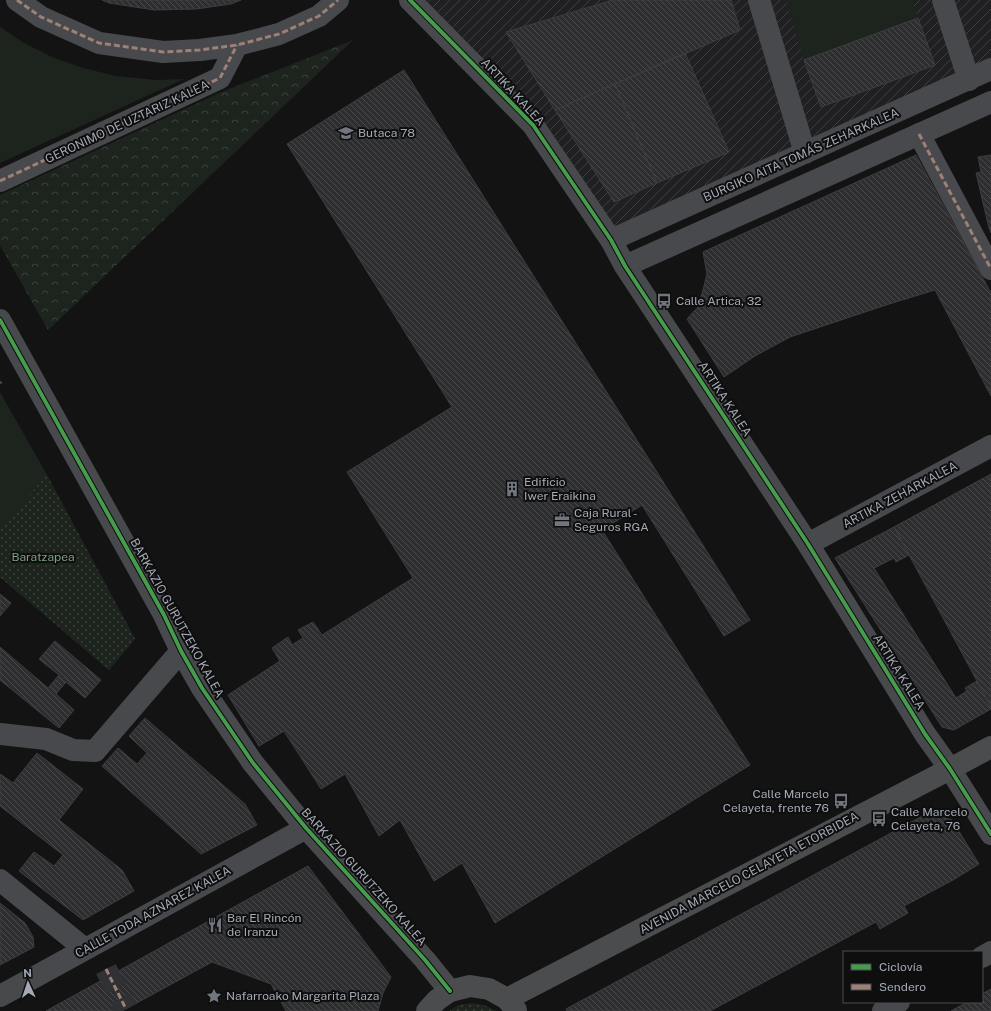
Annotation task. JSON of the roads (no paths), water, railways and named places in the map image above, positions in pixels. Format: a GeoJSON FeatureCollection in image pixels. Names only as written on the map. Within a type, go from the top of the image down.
{"type":"FeatureCollection","features":[{"type":"Feature","properties":{"kind":"main road","name":"AVENIDA MARCELO CELAYETA ETORBIDEA"},"geometry":{"type":"LineString","coordinates":[[512,1005],[991,747]]}},
{"type":"Feature","properties":{"kind":"main road"},"geometry":{"type":"LineString","coordinates":[[427,1011],[437,1000],[450,991],[470,986],[489,989],[512,1005]]}},
{"type":"Feature","properties":{"kind":"street"},"geometry":{"type":"LineString","coordinates":[[17,0],[41,17],[99,43],[164,52],[200,50],[237,45],[279,34],[319,16],[338,0]]}},
{"type":"Feature","properties":{"kind":"street","name":"ARTIKA KALEA"},"geometry":{"type":"LineString","coordinates":[[410,0],[533,125],[611,240],[625,266],[808,544],[925,734],[950,769],[991,834]]}},
{"type":"Feature","properties":{"kind":"street"},"geometry":{"type":"LineString","coordinates":[[759,0],[805,153]]}},
{"type":"Feature","properties":{"kind":"street"},"geometry":{"type":"LineString","coordinates":[[943,0],[969,80]]}},
{"type":"Feature","properties":{"kind":"street","name":"GERONIMO DE UZTARIZ KALEA"},"geometry":{"type":"LineString","coordinates":[[0,181],[220,78],[237,45]]}},
{"type":"Feature","properties":{"kind":"street","name":"BURGIKO AITA TOMÁS ZEHARKALEA"},"geometry":{"type":"LineString","coordinates":[[611,240],[991,69]]}},
{"type":"Feature","properties":{"kind":"street"},"geometry":{"type":"LineString","coordinates":[[625,266],[991,102]]}},
{"type":"Feature","properties":{"kind":"street"},"geometry":{"type":"LineString","coordinates":[[919,134],[991,269]]}},
{"type":"Feature","properties":{"kind":"street","name":"BARKAZIO GURUTZEKO KALEA"},"geometry":{"type":"LineString","coordinates":[[0,320],[164,615],[181,651],[202,688],[252,763],[306,828],[450,991]]}},
{"type":"Feature","properties":{"kind":"street","name":"ARTIKA ZEHARKALEA"},"geometry":{"type":"LineString","coordinates":[[808,544],[991,446]]}},
{"type":"Feature","properties":{"kind":"street"},"geometry":{"type":"LineString","coordinates":[[0,734],[46,739],[73,750],[95,751],[181,651]]}},
{"type":"Feature","properties":{"kind":"street","name":"CALLE TODA AZNAREZ KALEA"},"geometry":{"type":"LineString","coordinates":[[0,996],[306,828]]}},
{"type":"Feature","properties":{"kind":"street"},"geometry":{"type":"LineString","coordinates":[[0,880],[85,949]]}},
{"type":"Feature","properties":{"kind":"street"},"geometry":{"type":"LineString","coordinates":[[883,1011],[897,1003]]}},
{"type":"Feature","properties":{"kind":"tunnel"},"geometry":{"type":"LineString","coordinates":[[106,969],[126,1009]]}},
{"type":"Feature","properties":{"kind":"place","name":"Butaca 78"},"geometry":{"type":"Point","coordinates":[346,133]}},
{"type":"Feature","properties":{"kind":"place","name":"Calle Artica, 32"},"geometry":{"type":"Point","coordinates":[664,301]}},
{"type":"Feature","properties":{"kind":"place","name":"Edificio Iwer Eraikina"},"geometry":{"type":"Point","coordinates":[512,489]}},
{"type":"Feature","properties":{"kind":"place","name":"Caja Rural - Seguros RGA"},"geometry":{"type":"Point","coordinates":[562,520]}},
{"type":"Feature","properties":{"kind":"place","name":"Calle Marcelo Celayeta, frente 76"},"geometry":{"type":"Point","coordinates":[841,801]}},
{"type":"Feature","properties":{"kind":"place","name":"Calle Marcelo Celayeta, 76"},"geometry":{"type":"Point","coordinates":[879,819]}},
{"type":"Feature","properties":{"kind":"place","name":"Bar El Rincón de Iranzu"},"geometry":{"type":"Point","coordinates":[215,925]}},
{"type":"Feature","properties":{"kind":"place","name":"Nafarroako Margarita Plaza"},"geometry":{"type":"Point","coordinates":[214,996]}},
{"type":"Feature","properties":{"kind":"park label","name":"Baratzapea"},"geometry":{"type":"Point","coordinates":[43,557]}}]}
